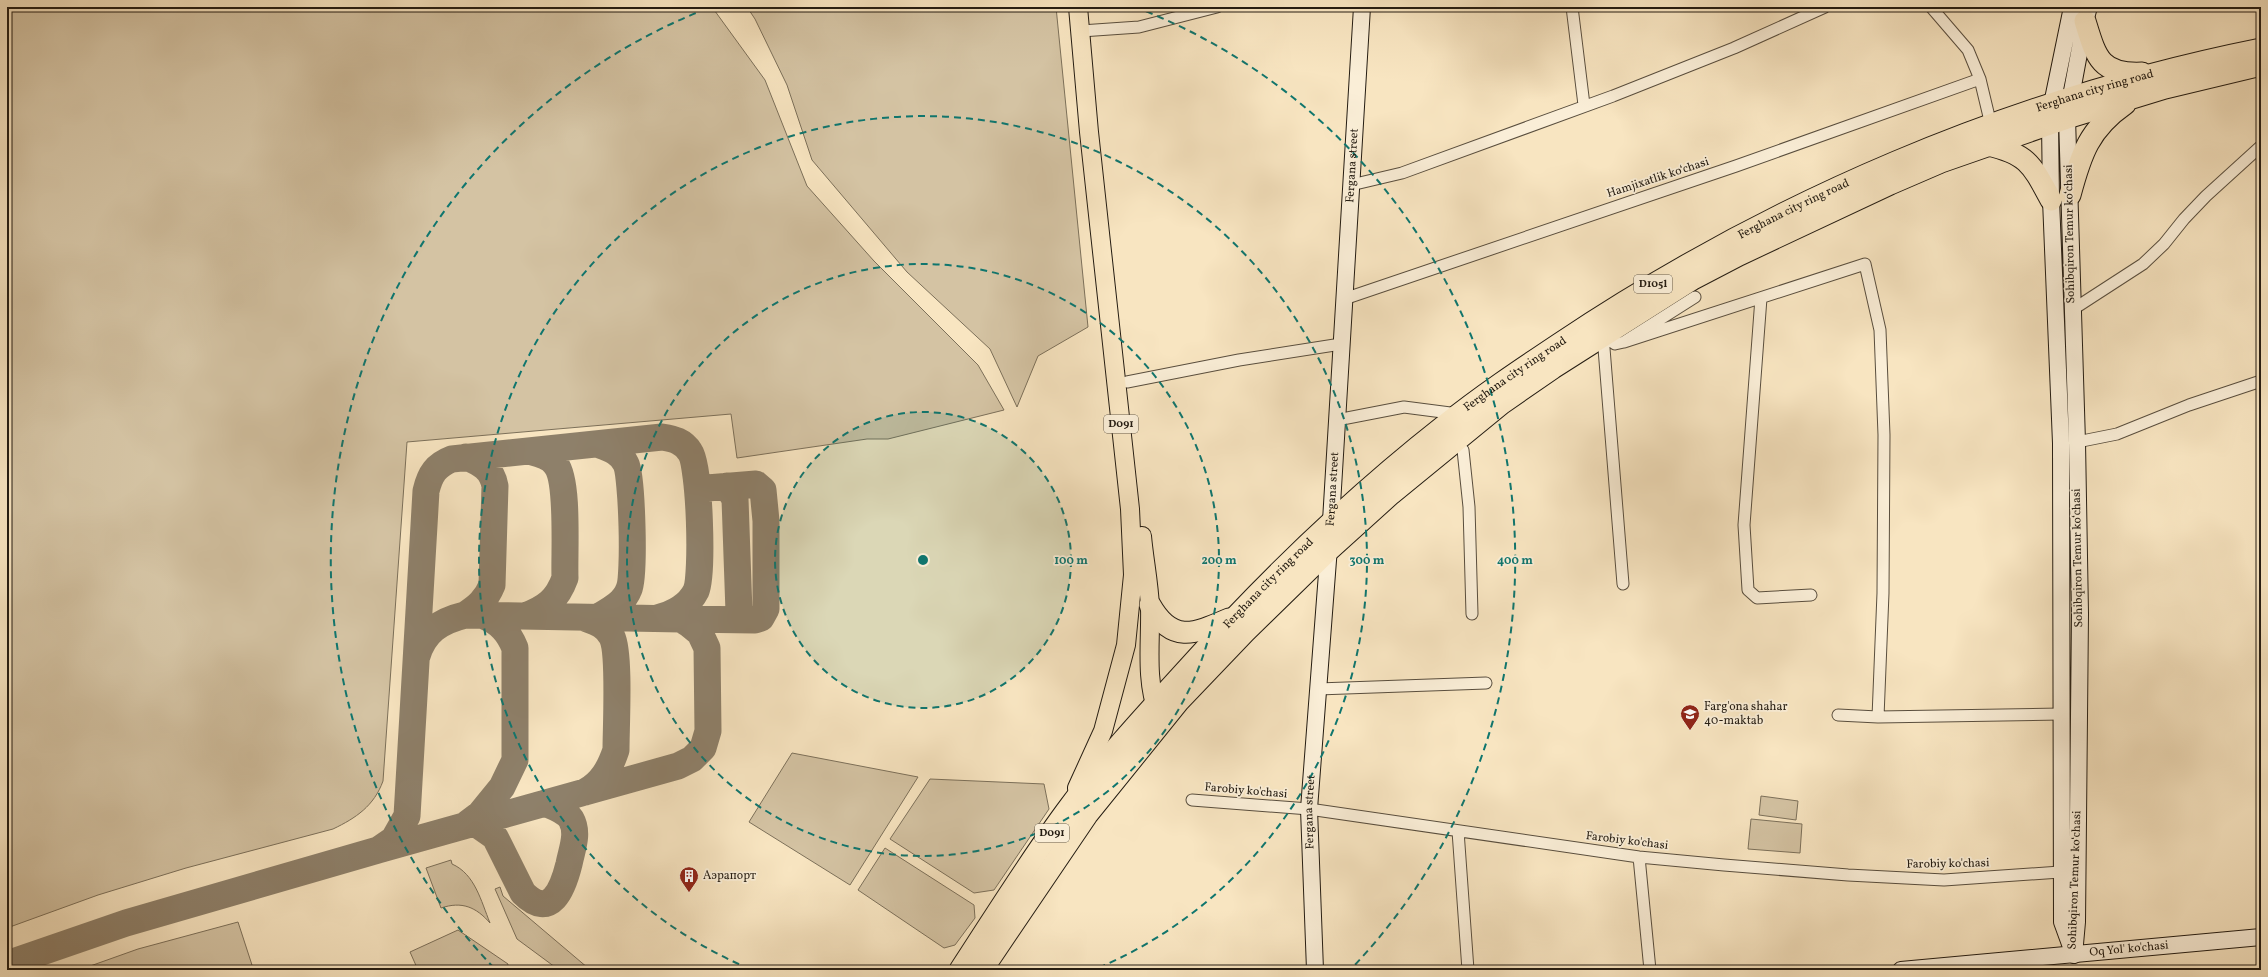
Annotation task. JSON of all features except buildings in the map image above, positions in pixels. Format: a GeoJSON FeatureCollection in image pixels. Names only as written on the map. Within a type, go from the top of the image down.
{"type":"FeatureCollection","features":[{"type":"Feature","properties":{"kind":"highway"},"geometry":{"type":"LineString","coordinates":[[2082,12],[2093,46],[2105,65],[2124,74],[2158,73]]}},
{"type":"Feature","properties":{"kind":"highway","name":"Ferghana city ring road"},"geometry":{"type":"LineString","coordinates":[[982,970],[1087,815],[1121,770],[1158,714],[1234,617],[1331,521],[1459,414],[1498,385],[1594,321],[1732,240],[1885,168],[2060,111],[2158,73],[2261,48]]}},
{"type":"Feature","properties":{"kind":"highway","name":"Ferghana city ring road"},"geometry":{"type":"LineString","coordinates":[[2060,111],[2138,95],[2261,65]]}},
{"type":"Feature","properties":{"kind":"highway"},"geometry":{"type":"LineString","coordinates":[[2070,195],[2078,165],[2092,135],[2104,121],[2138,95]]}},
{"type":"Feature","properties":{"kind":"highway"},"geometry":{"type":"LineString","coordinates":[[1989,135],[2009,150],[2021,156],[2038,175],[2051,200]]}},
{"type":"Feature","properties":{"kind":"highway","name":"Ferghana city ring road"},"geometry":{"type":"LineString","coordinates":[[960,970],[1069,807],[1158,714],[1179,701],[1239,638],[1328,551],[1454,442],[1502,404],[1693,279],[1739,255],[1890,184],[1941,162],[1989,135]]}},
{"type":"Feature","properties":{"kind":"highway"},"geometry":{"type":"LineString","coordinates":[[1150,605],[1158,618],[1175,632],[1186,634],[1207,628],[1234,617]]}},
{"type":"Feature","properties":{"kind":"main road","name":"D091"},"geometry":{"type":"LineString","coordinates":[[1069,807],[1103,731],[1126,645],[1132,575],[1130,509],[1089,132],[1078,7]]}},
{"type":"Feature","properties":{"kind":"main road","name":"Fergana street"},"geometry":{"type":"LineString","coordinates":[[1315,970],[1309,809],[1331,521],[1362,7]]}},
{"type":"Feature","properties":{"kind":"main road"},"geometry":{"type":"LineString","coordinates":[[2060,111],[2082,12]]}},
{"type":"Feature","properties":{"kind":"main road","name":"D091"},"geometry":{"type":"LineString","coordinates":[[1081,31],[1101,128],[1150,605],[1150,663],[1158,714]]}},
{"type":"Feature","properties":{"kind":"main road","name":"Sohibqiron Temur koʻchasi"},"geometry":{"type":"LineString","coordinates":[[2060,111],[2070,195],[2072,310],[2077,442],[2080,614],[2077,922],[2075,963]]}},
{"type":"Feature","properties":{"kind":"main road","name":"Sohibqiron Temur koʻchasi"},"geometry":{"type":"LineString","coordinates":[[2060,111],[2051,200],[2061,443],[2063,614],[2060,872],[2062,922],[2075,963]]}},
{"type":"Feature","properties":{"kind":"main road","name":"Oq Yol' ko'chasi"},"geometry":{"type":"LineString","coordinates":[[1902,970],[2075,963],[2261,937]]}},
{"type":"Feature","properties":{"kind":"street"},"geometry":{"type":"LineString","coordinates":[[1081,31],[1139,27],[1217,7]]}},
{"type":"Feature","properties":{"kind":"street"},"geometry":{"type":"LineString","coordinates":[[1572,7],[1584,105]]}},
{"type":"Feature","properties":{"kind":"street"},"geometry":{"type":"LineString","coordinates":[[1351,185],[1402,173],[1584,105],[1613,96],[1734,48],[1825,7]]}},
{"type":"Feature","properties":{"kind":"street"},"geometry":{"type":"LineString","coordinates":[[1931,7],[1968,50],[1980,79],[1989,135]]}},
{"type":"Feature","properties":{"kind":"street","name":"Hamjixatlik koʻchasi"},"geometry":{"type":"LineString","coordinates":[[1344,299],[1736,166],[1980,79]]}},
{"type":"Feature","properties":{"kind":"street"},"geometry":{"type":"LineString","coordinates":[[2072,310],[2143,264],[2164,244],[2184,219],[2206,196],[2261,146]]}},
{"type":"Feature","properties":{"kind":"street"},"geometry":{"type":"LineString","coordinates":[[1604,336],[1615,344],[1624,342],[1864,264],[1880,330],[1884,435],[1883,593],[1878,717]]}},
{"type":"Feature","properties":{"kind":"street"},"geometry":{"type":"LineString","coordinates":[[1624,342],[1694,297]]}},
{"type":"Feature","properties":{"kind":"street"},"geometry":{"type":"LineString","coordinates":[[1761,298],[1744,526],[1748,590],[1756,598],[1811,595]]}},
{"type":"Feature","properties":{"kind":"street"},"geometry":{"type":"LineString","coordinates":[[1604,336],[1623,584]]}},
{"type":"Feature","properties":{"kind":"street"},"geometry":{"type":"LineString","coordinates":[[1128,382],[1239,360],[1341,344]]}},
{"type":"Feature","properties":{"kind":"street"},"geometry":{"type":"LineString","coordinates":[[2077,442],[2117,434],[2189,405],[2261,381]]}},
{"type":"Feature","properties":{"kind":"street"},"geometry":{"type":"LineString","coordinates":[[1337,420],[1404,407],[1459,414]]}},
{"type":"Feature","properties":{"kind":"street"},"geometry":{"type":"LineString","coordinates":[[1454,442],[1463,450],[1468,500],[1472,614]]}},
{"type":"Feature","properties":{"kind":"street"},"geometry":{"type":"LineString","coordinates":[[1318,688],[1486,684]]}},
{"type":"Feature","properties":{"kind":"street"},"geometry":{"type":"LineString","coordinates":[[1838,715],[1878,717],[2061,714]]}},
{"type":"Feature","properties":{"kind":"street","name":"Farobiy ko'chasi"},"geometry":{"type":"LineString","coordinates":[[1192,800],[1309,809],[1639,857],[1848,875],[1944,880],[2060,872]]}},
{"type":"Feature","properties":{"kind":"street"},"geometry":{"type":"LineString","coordinates":[[1458,831],[1468,970]]}},
{"type":"Feature","properties":{"kind":"street"},"geometry":{"type":"LineString","coordinates":[[1639,857],[1650,970]]}},
{"type":"Feature","properties":{"kind":"shaded area"},"geometry":{"type":"Polygon","coordinates":[[[7,7],[712,7],[765,80],[807,186],[874,261],[978,365],[1004,410],[888,439],[867,439],[737,458],[731,414],[407,442],[383,781],[375,798],[357,816],[333,829],[186,868],[98,895],[7,928],[7,7]]]}},
{"type":"Feature","properties":{"kind":"shaded area"},"geometry":{"type":"Polygon","coordinates":[[[747,7],[1056,7],[1088,327],[1038,356],[1017,407],[990,349],[907,272],[812,160],[787,85],[755,19],[747,7]]]}},
{"type":"Feature","properties":{"kind":"shaded area"},"geometry":{"type":"Polygon","coordinates":[[[792,753],[918,777],[850,885],[749,822],[792,753]]]}},
{"type":"Feature","properties":{"kind":"shaded area"},"geometry":{"type":"Polygon","coordinates":[[[930,779],[1044,784],[1049,809],[994,890],[974,893],[890,839],[930,779]]]}},
{"type":"Feature","properties":{"kind":"shaded area"},"geometry":{"type":"Polygon","coordinates":[[[1761,796],[1798,801],[1796,820],[1759,815],[1761,796]]]}},
{"type":"Feature","properties":{"kind":"shaded area"},"geometry":{"type":"Polygon","coordinates":[[[1751,819],[1802,824],[1800,853],[1748,849],[1751,819]]]}},
{"type":"Feature","properties":{"kind":"shaded area"},"geometry":{"type":"Polygon","coordinates":[[[885,848],[974,905],[975,918],[955,945],[944,948],[858,890],[885,848]]]}},
{"type":"Feature","properties":{"kind":"shaded area"},"geometry":{"type":"Polygon","coordinates":[[[451,860],[452,864],[466,874],[472,881],[490,923],[485,917],[474,909],[462,905],[441,908],[426,868],[451,860]]]}},
{"type":"Feature","properties":{"kind":"shaded area"},"geometry":{"type":"Polygon","coordinates":[[[500,887],[503,896],[588,968],[586,970],[559,970],[517,939],[495,889],[500,887]]]}},
{"type":"Feature","properties":{"kind":"shaded area"},"geometry":{"type":"Polygon","coordinates":[[[238,922],[252,965],[238,970],[79,970],[138,949],[238,922]]]}},
{"type":"Feature","properties":{"kind":"shaded area"},"geometry":{"type":"Polygon","coordinates":[[[458,930],[508,964],[507,970],[418,970],[410,952],[458,930]]]}},
{"type":"Feature","properties":{"kind":"taxiway"},"geometry":{"type":"LineString","coordinates":[[417,656],[424,640],[434,629],[441,624],[465,615],[681,619],[700,633],[707,648],[708,731],[703,748],[692,759],[678,766],[378,850],[394,839],[407,816],[426,491],[432,475],[438,467],[446,461],[452,459],[662,437],[674,440],[684,445],[690,452],[696,477],[700,544],[698,581],[693,597],[684,606],[674,612],[657,618]]}},
{"type":"Feature","properties":{"kind":"taxiway"},"geometry":{"type":"LineString","coordinates":[[598,617],[616,606],[627,594],[631,580],[632,566],[630,487],[626,464],[618,454],[600,445]]}},
{"type":"Feature","properties":{"kind":"taxiway"},"geometry":{"type":"LineString","coordinates":[[525,616],[539,610],[550,602],[562,586],[565,578],[565,519],[563,486],[560,474],[554,462],[542,455],[532,452]]}},
{"type":"Feature","properties":{"kind":"taxiway"},"geometry":{"type":"LineString","coordinates":[[465,615],[481,603],[492,585],[495,486],[494,480],[485,467],[466,457]]}},
{"type":"Feature","properties":{"kind":"taxiway"},"geometry":{"type":"LineString","coordinates":[[681,619],[755,620],[761,618],[766,609],[766,521],[763,490],[756,484],[707,488],[698,494]]}},
{"type":"Feature","properties":{"kind":"taxiway"},"geometry":{"type":"LineString","coordinates":[[727,486],[735,499],[739,612],[733,619]]}},
{"type":"Feature","properties":{"kind":"taxiway"},"geometry":{"type":"LineString","coordinates":[[468,823],[480,814],[502,787],[515,760],[515,648],[503,628],[484,616]]}},
{"type":"Feature","properties":{"kind":"taxiway"},"geometry":{"type":"LineString","coordinates":[[585,618],[604,627],[612,637],[616,658],[617,691],[616,750],[611,763],[601,780],[585,792]]}},
{"type":"Feature","properties":{"kind":"taxiway"},"geometry":{"type":"LineString","coordinates":[[475,823],[495,837],[523,893],[533,901],[541,904],[554,898],[563,883],[569,864],[575,835],[573,824],[569,816],[559,809],[545,803]]}},
{"type":"Feature","properties":{"kind":"taxiway"},"geometry":{"type":"LineString","coordinates":[[7,964],[126,923],[378,850]]}},
{"type":"Feature","properties":{"kind":"place","name":"Farg'ona shahar 40-maktab"},"geometry":{"type":"Point","coordinates":[1690,731]}},
{"type":"Feature","properties":{"kind":"place","name":"Аэрапорт"},"geometry":{"type":"Point","coordinates":[689,893]}}]}
